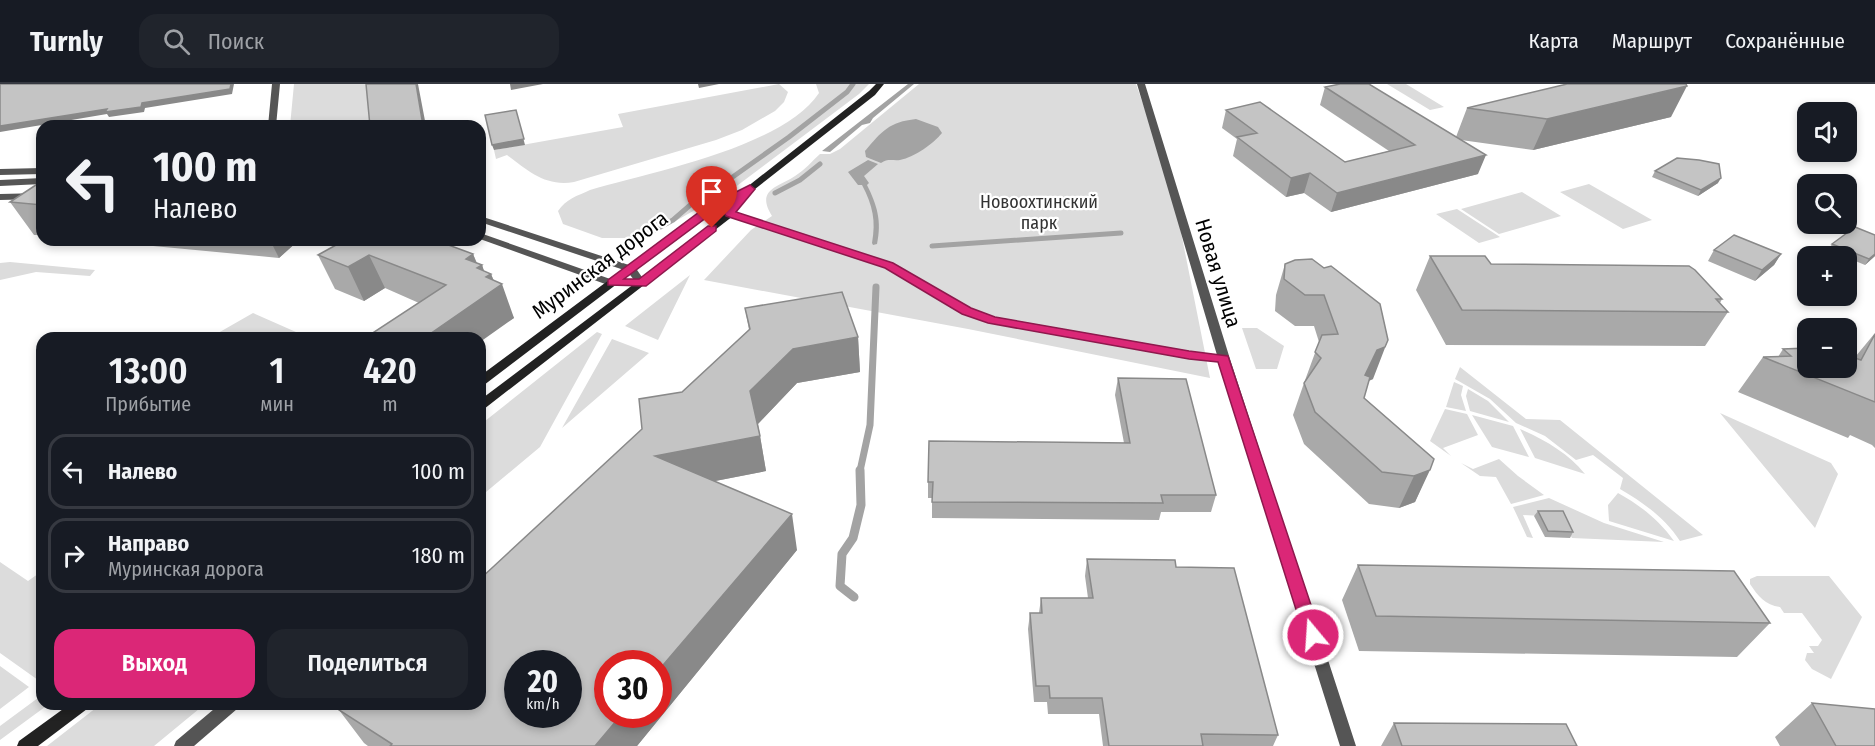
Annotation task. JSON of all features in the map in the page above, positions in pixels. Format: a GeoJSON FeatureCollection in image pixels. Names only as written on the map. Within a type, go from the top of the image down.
{"type":"FeatureCollection","features":[{"type":"Feature","properties":{"kind":"street"},"geometry":{"type":"LineString","coordinates":[[273,120],[276,84]]}},
{"type":"Feature","properties":{"kind":"street","name":"Муринская дорога"},"geometry":{"type":"LineString","coordinates":[[486,401],[730,213],[750,189],[880,84]]}},
{"type":"Feature","properties":{"kind":"street","name":"Новая улица"},"geometry":{"type":"LineString","coordinates":[[1141,84],[1224,359],[1348,746]]}},
{"type":"Feature","properties":{"kind":"street"},"geometry":{"type":"LineString","coordinates":[[0,172],[36,171]]}},
{"type":"Feature","properties":{"kind":"street"},"geometry":{"type":"LineString","coordinates":[[0,183],[36,181]]}},
{"type":"Feature","properties":{"kind":"street","name":"Муринская дорога"},"geometry":{"type":"LineString","coordinates":[[486,378],[710,209],[750,189]]}},
{"type":"Feature","properties":{"kind":"street"},"geometry":{"type":"LineString","coordinates":[[0,197],[36,196]]}},
{"type":"Feature","properties":{"kind":"street"},"geometry":{"type":"LineString","coordinates":[[730,213],[889,265],[966,311],[993,320],[1189,355],[1224,359]]}},
{"type":"Feature","properties":{"kind":"street"},"geometry":{"type":"LineString","coordinates":[[486,221],[630,269],[641,283]]}},
{"type":"Feature","properties":{"kind":"street"},"geometry":{"type":"LineString","coordinates":[[486,238],[612,283],[641,283]]}},
{"type":"Feature","properties":{"kind":"street"},"geometry":{"type":"LineString","coordinates":[[25,746],[73,710]]}},
{"type":"Feature","properties":{"kind":"street"},"geometry":{"type":"LineString","coordinates":[[182,746],[224,710]]}},
{"type":"Feature","properties":{"kind":"green space"},"geometry":{"type":"Polygon","coordinates":[[[294,84],[370,84],[374,120],[291,120],[294,84]]]}},
{"type":"Feature","properties":{"kind":"green space"},"geometry":{"type":"Polygon","coordinates":[[[779,84],[788,92],[784,102],[775,111],[742,130],[716,140],[574,182],[546,180],[530,172],[507,155],[496,159],[494,150],[623,127],[618,114],[779,84]]]}},
{"type":"Feature","properties":{"kind":"green space"},"geometry":{"type":"Polygon","coordinates":[[[816,84],[869,84],[859,94],[734,188],[656,232],[635,238],[602,238],[563,224],[558,211],[568,201],[581,194],[714,155],[747,143],[777,128],[801,112],[819,93],[816,84]]]}},
{"type":"Feature","properties":{"kind":"green space","name":"Новоохтинский парк"},"geometry":{"type":"Polygon","coordinates":[[[919,84],[1136,84],[1172,187],[1210,378],[968,329],[704,280],[751,230],[772,216],[766,200],[771,190],[799,174],[820,154],[830,154],[840,149],[919,84]]]}},
{"type":"Feature","properties":{"kind":"green space"},"geometry":{"type":"Polygon","coordinates":[[[1387,84],[1406,84],[1444,107],[1430,110],[1387,84]]]}},
{"type":"Feature","properties":{"kind":"green space"},"geometry":{"type":"Polygon","coordinates":[[[1589,184],[1652,220],[1623,229],[1560,192],[1589,184]]]}},
{"type":"Feature","properties":{"kind":"green space"},"geometry":{"type":"Polygon","coordinates":[[[1522,192],[1561,216],[1499,234],[1461,209],[1522,192]]]}},
{"type":"Feature","properties":{"kind":"green space"},"geometry":{"type":"Polygon","coordinates":[[[1457,209],[1500,237],[1479,243],[1436,214],[1457,209]]]}},
{"type":"Feature","properties":{"kind":"green space"},"geometry":{"type":"Polygon","coordinates":[[[0,263],[95,270],[90,276],[36,272],[0,280],[0,263]]]}},
{"type":"Feature","properties":{"kind":"green space"},"geometry":{"type":"Polygon","coordinates":[[[690,275],[658,340],[625,326],[690,275]]]}},
{"type":"Feature","properties":{"kind":"green space"},"geometry":{"type":"Polygon","coordinates":[[[253,313],[296,332],[220,332],[253,313]]]}},
{"type":"Feature","properties":{"kind":"green space"},"geometry":{"type":"Polygon","coordinates":[[[1242,328],[1257,328],[1284,346],[1277,369],[1256,369],[1242,328]]]}},
{"type":"Feature","properties":{"kind":"green space"},"geometry":{"type":"Polygon","coordinates":[[[597,332],[602,334],[540,447],[486,492],[486,420],[597,332]]]}},
{"type":"Feature","properties":{"kind":"green space"},"geometry":{"type":"Polygon","coordinates":[[[612,339],[649,353],[562,428],[612,339]]]}},
{"type":"Feature","properties":{"kind":"green space"},"geometry":{"type":"Polygon","coordinates":[[[1460,367],[1526,419],[1560,420],[1703,535],[1680,541],[1668,525],[1653,512],[1620,489],[1623,478],[1593,455],[1576,460],[1545,436],[1516,423],[1490,399],[1455,379],[1460,367]]]}},
{"type":"Feature","properties":{"kind":"green space"},"geometry":{"type":"Polygon","coordinates":[[[1454,382],[1463,386],[1461,395],[1466,411],[1446,407],[1454,382]]]}},
{"type":"Feature","properties":{"kind":"green space"},"geometry":{"type":"Polygon","coordinates":[[[1468,389],[1488,401],[1509,422],[1470,411],[1466,396],[1468,389]]]}},
{"type":"Feature","properties":{"kind":"green space"},"geometry":{"type":"Polygon","coordinates":[[[1445,409],[1467,414],[1478,435],[1443,448],[1451,456],[1430,441],[1445,409]]]}},
{"type":"Feature","properties":{"kind":"green space"},"geometry":{"type":"Polygon","coordinates":[[[1720,413],[1831,463],[1838,474],[1815,528],[1720,413]]]}},
{"type":"Feature","properties":{"kind":"green space"},"geometry":{"type":"Polygon","coordinates":[[[1472,415],[1513,426],[1529,457],[1492,447],[1472,415]]]}},
{"type":"Feature","properties":{"kind":"green space"},"geometry":{"type":"Polygon","coordinates":[[[1520,429],[1556,448],[1585,474],[1535,458],[1520,429]]]}},
{"type":"Feature","properties":{"kind":"green space"},"geometry":{"type":"Polygon","coordinates":[[[1499,459],[1544,495],[1511,504],[1496,477],[1480,476],[1461,463],[1473,469],[1499,459]]]}},
{"type":"Feature","properties":{"kind":"green space"},"geometry":{"type":"Polygon","coordinates":[[[1618,493],[1649,514],[1674,541],[1609,521],[1608,505],[1618,493]]]}},
{"type":"Feature","properties":{"kind":"green space"},"geometry":{"type":"Polygon","coordinates":[[[1549,498],[1604,523],[1664,542],[1572,538],[1560,517],[1523,515],[1533,538],[1527,537],[1513,507],[1549,498]]]}},
{"type":"Feature","properties":{"kind":"green space"},"geometry":{"type":"Polygon","coordinates":[[[0,562],[28,581],[36,575],[36,679],[0,653],[0,562]]]}},
{"type":"Feature","properties":{"kind":"green space"},"geometry":{"type":"Polygon","coordinates":[[[1757,576],[1829,576],[1862,617],[1831,679],[1812,669],[1805,660],[1807,653],[1814,653],[1809,646],[1818,646],[1822,640],[1802,613],[1784,613],[1780,607],[1766,602],[1759,596],[1750,584],[1750,579],[1757,576]]]}},
{"type":"Feature","properties":{"kind":"green space"},"geometry":{"type":"Polygon","coordinates":[[[0,666],[29,687],[0,709],[0,666]]]}},
{"type":"Feature","properties":{"kind":"green space"},"geometry":{"type":"Polygon","coordinates":[[[36,699],[36,710],[41,710],[0,740],[0,726],[36,699]]]}},
{"type":"Feature","properties":{"kind":"green space"},"geometry":{"type":"Polygon","coordinates":[[[93,710],[198,710],[154,746],[47,746],[93,710]]]}},
{"type":"Feature","properties":{"kind":"shaded area"},"geometry":{"type":"Polygon","coordinates":[[[908,84],[914,84],[870,123],[862,125],[830,152],[822,151],[908,84]]]}},
{"type":"Feature","properties":{"kind":"shaded area"},"geometry":{"type":"Polygon","coordinates":[[[916,119],[938,127],[942,133],[923,150],[900,160],[888,160],[881,163],[866,157],[865,151],[892,125],[916,119]]]}},
{"type":"Feature","properties":{"kind":"shaded area"},"geometry":{"type":"Polygon","coordinates":[[[868,160],[878,164],[864,176],[869,183],[867,185],[879,220],[877,244],[873,245],[873,214],[869,200],[862,185],[858,185],[848,172],[868,160]]]}},
{"type":"Feature","properties":{"kind":"building"},"geometry":{"type":"Polygon","coordinates":[[[0,84],[231,84],[230,89],[142,103],[141,107],[105,112],[107,109],[0,126],[0,84]]]}},
{"type":"Feature","properties":{"kind":"building"},"geometry":{"type":"Polygon","coordinates":[[[366,84],[416,84],[422,120],[369,120],[366,84]]]}},
{"type":"Feature","properties":{"kind":"building"},"geometry":{"type":"Polygon","coordinates":[[[1340,84],[1369,84],[1486,155],[1337,193],[1310,173],[1291,178],[1237,137],[1257,133],[1226,110],[1260,102],[1345,162],[1415,145],[1325,87],[1340,84]]]}},
{"type":"Feature","properties":{"kind":"building"},"geometry":{"type":"Polygon","coordinates":[[[1567,84],[1686,84],[1687,86],[1547,119],[1467,108],[1567,84]]]}},
{"type":"Feature","properties":{"kind":"building"},"geometry":{"type":"Polygon","coordinates":[[[516,110],[524,139],[492,145],[485,115],[516,110]]]}},
{"type":"Feature","properties":{"kind":"building"},"geometry":{"type":"Polygon","coordinates":[[[1677,158],[1719,164],[1721,178],[1701,190],[1655,171],[1677,158]]]}},
{"type":"Feature","properties":{"kind":"building"},"geometry":{"type":"Polygon","coordinates":[[[36,185],[36,204],[10,202],[36,185]]]}},
{"type":"Feature","properties":{"kind":"building"},"geometry":{"type":"Polygon","coordinates":[[[1857,228],[1875,235],[1875,254],[1869,259],[1857,254],[1857,246],[1832,244],[1846,234],[1857,234],[1857,228]]]}},
{"type":"Feature","properties":{"kind":"building"},"geometry":{"type":"Polygon","coordinates":[[[1734,235],[1781,254],[1762,270],[1714,250],[1734,235]]]}},
{"type":"Feature","properties":{"kind":"building"},"geometry":{"type":"Polygon","coordinates":[[[334,246],[451,246],[473,254],[466,259],[482,265],[477,268],[491,274],[486,277],[502,284],[433,332],[374,332],[446,285],[369,255],[348,267],[318,255],[334,246]]]}},
{"type":"Feature","properties":{"kind":"building"},"geometry":{"type":"Polygon","coordinates":[[[1430,256],[1485,256],[1491,264],[1689,266],[1722,299],[1716,299],[1728,312],[1462,310],[1430,256]]]}},
{"type":"Feature","properties":{"kind":"building"},"geometry":{"type":"Polygon","coordinates":[[[1312,259],[1324,268],[1331,266],[1380,304],[1388,340],[1385,347],[1377,350],[1365,375],[1370,377],[1364,398],[1434,459],[1430,470],[1414,476],[1382,472],[1315,412],[1304,383],[1321,358],[1315,352],[1322,335],[1338,334],[1324,295],[1305,295],[1284,279],[1285,264],[1295,260],[1312,259]]]}},
{"type":"Feature","properties":{"kind":"building"},"geometry":{"type":"Polygon","coordinates":[[[842,292],[858,337],[793,349],[750,391],[760,436],[655,456],[792,514],[672,655],[672,650],[594,650],[594,728],[610,728],[595,746],[390,746],[392,744],[339,710],[486,710],[486,573],[642,429],[639,399],[682,392],[750,329],[745,308],[842,292]]]}},
{"type":"Feature","properties":{"kind":"building"},"geometry":{"type":"Polygon","coordinates":[[[1875,334],[1875,402],[1815,378],[1857,378],[1857,359],[1861,360],[1875,334]]]}},
{"type":"Feature","properties":{"kind":"building"},"geometry":{"type":"Polygon","coordinates":[[[1797,348],[1797,371],[1763,357],[1791,356],[1783,349],[1797,348]]]}},
{"type":"Feature","properties":{"kind":"building"},"geometry":{"type":"Polygon","coordinates":[[[1118,378],[1186,379],[1216,495],[1161,495],[1163,503],[932,502],[933,482],[928,482],[929,441],[1130,443],[1118,378]]]}},
{"type":"Feature","properties":{"kind":"building"},"geometry":{"type":"Polygon","coordinates":[[[1538,511],[1563,511],[1573,532],[1548,531],[1538,511]]]}},
{"type":"Feature","properties":{"kind":"building"},"geometry":{"type":"Polygon","coordinates":[[[1087,559],[1175,560],[1176,567],[1234,568],[1278,735],[1201,734],[1203,746],[1109,746],[1102,698],[1050,698],[1049,686],[1036,686],[1030,613],[1042,613],[1041,598],[1093,598],[1087,559]]]}},
{"type":"Feature","properties":{"kind":"building"},"geometry":{"type":"Polygon","coordinates":[[[1358,565],[1734,571],[1770,623],[1376,616],[1358,565]]]}},
{"type":"Feature","properties":{"kind":"building"},"geometry":{"type":"Polygon","coordinates":[[[1812,703],[1875,709],[1875,746],[1836,746],[1812,703]]]}},
{"type":"Feature","properties":{"kind":"building"},"geometry":{"type":"Polygon","coordinates":[[[1394,723],[1566,724],[1577,746],[1402,746],[1394,723]]]}},
{"type":"Feature","properties":{"kind":"waterway"},"geometry":{"type":"LineString","coordinates":[[653,231],[673,220],[703,194],[727,181],[789,137],[847,92],[853,84]]}},
{"type":"Feature","properties":{"kind":"waterway"},"geometry":{"type":"LineString","coordinates":[[775,193],[800,180],[820,164]]}},
{"type":"Feature","properties":{"kind":"waterway"},"geometry":{"type":"LineString","coordinates":[[932,246],[1121,233]]}},
{"type":"Feature","properties":{"kind":"waterway"},"geometry":{"type":"LineString","coordinates":[[860,471],[870,425],[876,287]]}},
{"type":"Feature","properties":{"kind":"waterway"},"geometry":{"type":"LineString","coordinates":[[854,597],[840,586],[842,554],[853,538],[861,505],[860,471]]}},
{"type":"Feature","properties":{"kind":"route"},"geometry":{"type":"LineString","coordinates":[[712,228],[641,283],[612,283],[710,209],[750,189],[730,213],[889,265],[966,311],[993,320],[1189,355],[1224,359],[1313,635]]}}]}
